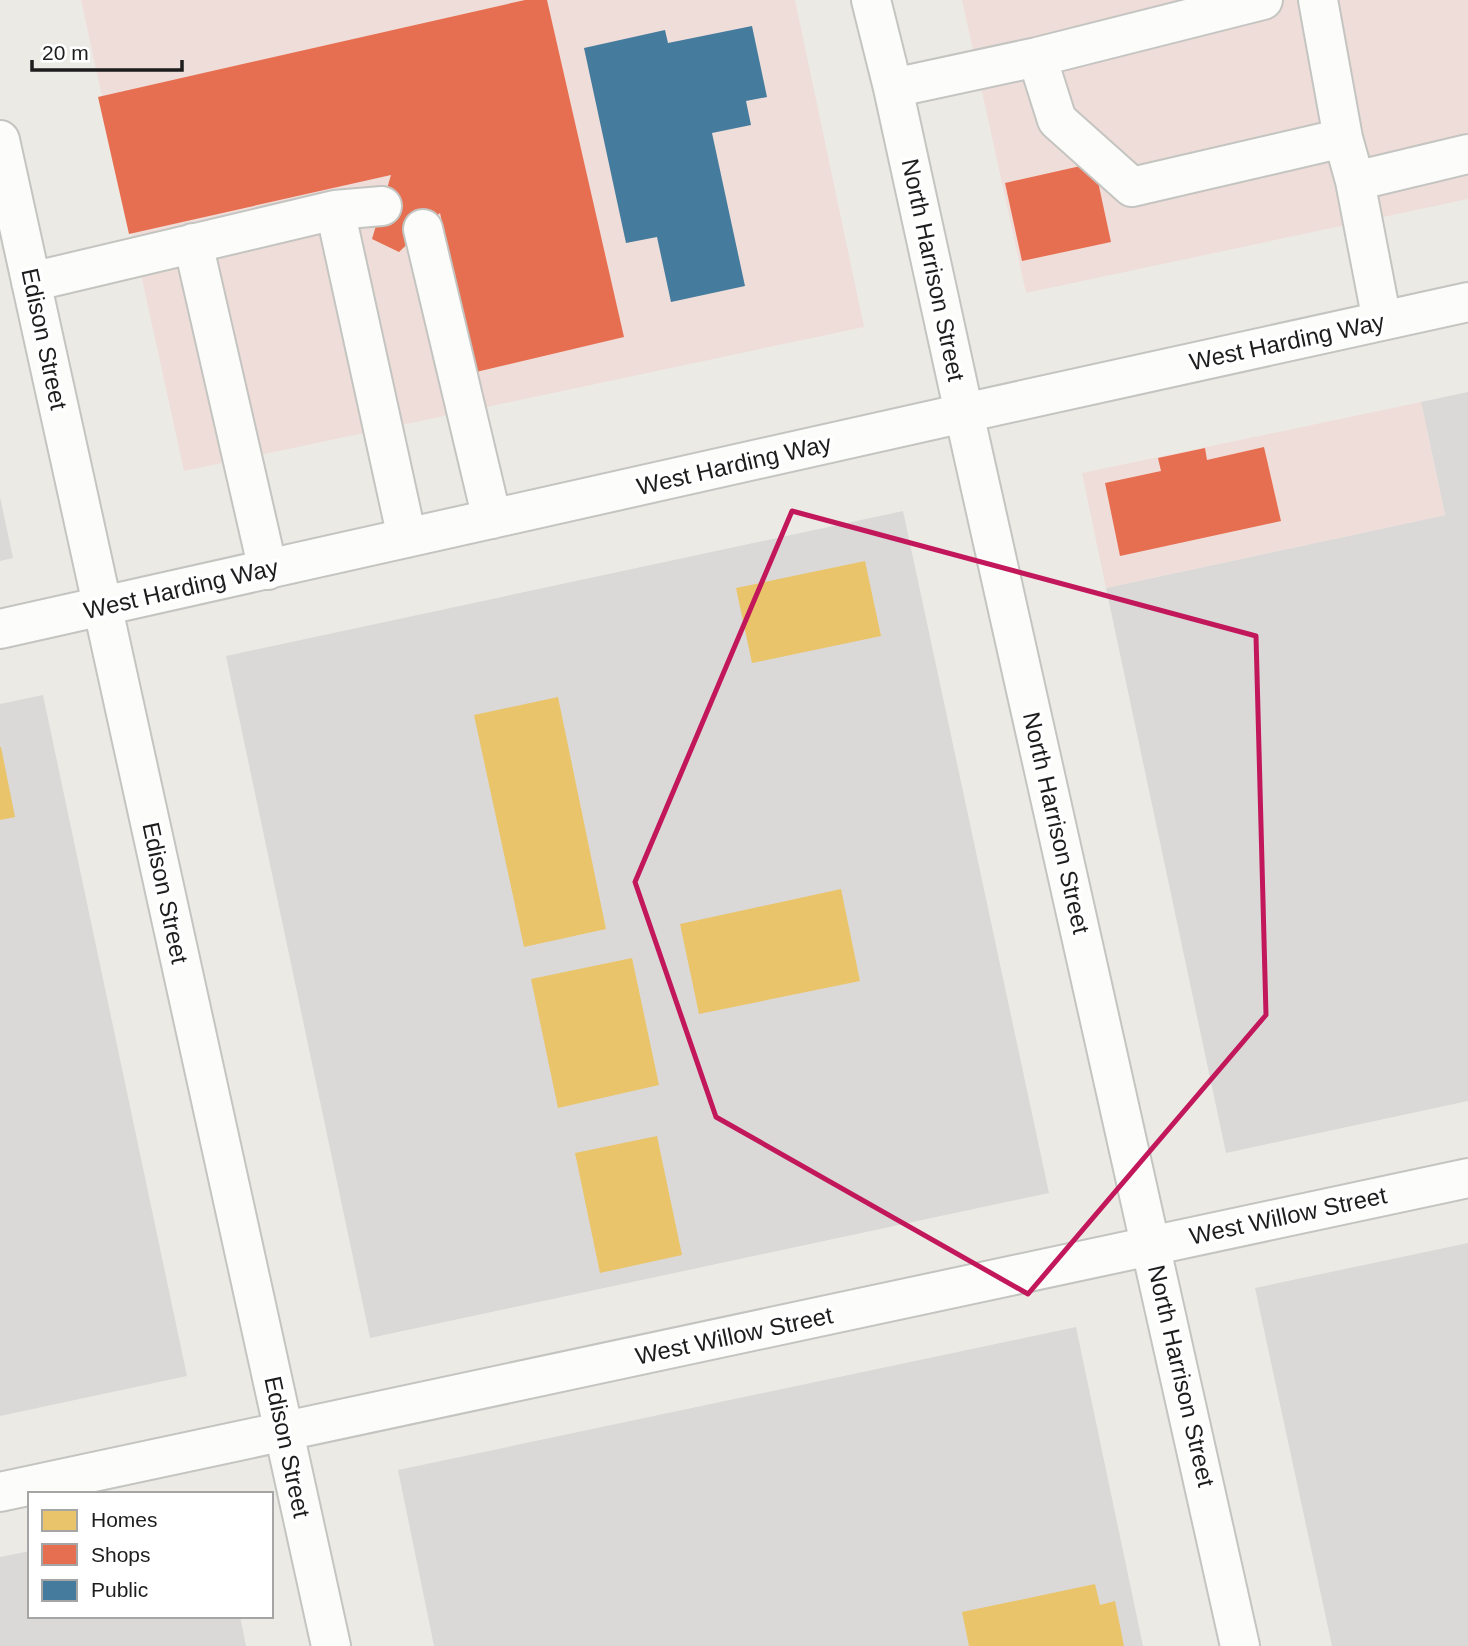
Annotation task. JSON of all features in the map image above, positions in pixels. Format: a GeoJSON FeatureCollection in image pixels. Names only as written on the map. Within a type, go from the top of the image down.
{"type":"FeatureCollection","features":[{"type":"Feature","properties":{"kind":"street","name":"North Harrison Street"},"geometry":{"type":"LineString","coordinates":[[871,0],[893,88],[1240,1646]]}},
{"type":"Feature","properties":{"kind":"street"},"geometry":{"type":"LineString","coordinates":[[893,88],[1037,57],[1263,0]]}},
{"type":"Feature","properties":{"kind":"street"},"geometry":{"type":"LineString","coordinates":[[1318,0],[1343,138],[1355,181],[1382,321]]}},
{"type":"Feature","properties":{"kind":"street"},"geometry":{"type":"LineString","coordinates":[[1037,57],[1057,120],[1132,187],[1343,138]]}},
{"type":"Feature","properties":{"kind":"street","name":"Edison Street"},"geometry":{"type":"LineString","coordinates":[[0,140],[331,1646]]}},
{"type":"Feature","properties":{"kind":"street"},"geometry":{"type":"LineString","coordinates":[[1355,181],[1468,154]]}},
{"type":"Feature","properties":{"kind":"street"},"geometry":{"type":"LineString","coordinates":[[31,282],[335,210],[382,206]]}},
{"type":"Feature","properties":{"kind":"street"},"geometry":{"type":"LineString","coordinates":[[335,210],[407,538]]}},
{"type":"Feature","properties":{"kind":"street"},"geometry":{"type":"LineString","coordinates":[[423,229],[492,519]]}},
{"type":"Feature","properties":{"kind":"street"},"geometry":{"type":"LineString","coordinates":[[193,243],[268,570]]}},
{"type":"Feature","properties":{"kind":"street","name":"West Harding Way"},"geometry":{"type":"LineString","coordinates":[[0,629],[1468,302]]}},
{"type":"Feature","properties":{"kind":"street","name":"West Willow Street"},"geometry":{"type":"LineString","coordinates":[[0,1492],[1468,1178]]}},
{"type":"Feature","properties":{"kind":"highlighted area"},"geometry":{"type":"Polygon","coordinates":[[[792,511],[1256,636],[1266,1015],[1028,1294],[716,1117],[635,882],[792,511]]]}},
{"type":"Feature","properties":{"kind":"shaded area"},"geometry":{"type":"Polygon","coordinates":[[[81,0],[795,0],[864,327],[184,471],[81,0]]]}},
{"type":"Feature","properties":{"kind":"shaded area"},"geometry":{"type":"Polygon","coordinates":[[[962,0],[1468,0],[1468,199],[1026,293],[962,0]]]}},
{"type":"Feature","properties":{"kind":"shaded area"},"geometry":{"type":"Polygon","coordinates":[[[1468,392],[1468,1101],[1226,1153],[1106,588],[1445,515],[1421,402],[1468,392]]]}},
{"type":"Feature","properties":{"kind":"shaded area"},"geometry":{"type":"Polygon","coordinates":[[[1421,402],[1445,515],[1106,588],[1082,473],[1421,402]]]}},
{"type":"Feature","properties":{"kind":"shaded area"},"geometry":{"type":"Polygon","coordinates":[[[0,497],[13,558],[0,561],[0,497]]]}},
{"type":"Feature","properties":{"kind":"shaded area"},"geometry":{"type":"Polygon","coordinates":[[[903,511],[1049,1193],[370,1338],[226,656],[903,511]]]}},
{"type":"Feature","properties":{"kind":"shaded area"},"geometry":{"type":"Polygon","coordinates":[[[43,695],[187,1376],[0,1416],[0,704],[43,695]]]}},
{"type":"Feature","properties":{"kind":"shaded area"},"geometry":{"type":"Polygon","coordinates":[[[1468,1243],[1468,1646],[1332,1646],[1255,1288],[1468,1243]]]}},
{"type":"Feature","properties":{"kind":"shaded area"},"geometry":{"type":"Polygon","coordinates":[[[1076,1327],[1143,1646],[434,1646],[398,1470],[1076,1327]]]}},
{"type":"Feature","properties":{"kind":"shaded area"},"geometry":{"type":"Polygon","coordinates":[[[28,1551],[28,1618],[240,1618],[246,1646],[0,1646],[0,1557],[28,1551]]]}},
{"type":"Feature","properties":{"kind":"building: Homes"},"geometry":{"type":"Polygon","coordinates":[[[865,561],[881,636],[752,663],[736,588],[865,561]]]}},
{"type":"Feature","properties":{"kind":"building: Homes"},"geometry":{"type":"Polygon","coordinates":[[[558,697],[606,929],[524,947],[474,715],[558,697]]]}},
{"type":"Feature","properties":{"kind":"building: Homes"},"geometry":{"type":"Polygon","coordinates":[[[0,747],[15,817],[0,820],[0,747]]]}},
{"type":"Feature","properties":{"kind":"building: Homes"},"geometry":{"type":"Polygon","coordinates":[[[841,889],[860,981],[699,1014],[680,924],[841,889]]]}},
{"type":"Feature","properties":{"kind":"building: Homes"},"geometry":{"type":"Polygon","coordinates":[[[632,958],[659,1085],[558,1108],[531,979],[632,958]]]}},
{"type":"Feature","properties":{"kind":"building: Homes"},"geometry":{"type":"Polygon","coordinates":[[[657,1136],[682,1255],[600,1273],[575,1153],[657,1136]]]}},
{"type":"Feature","properties":{"kind":"building: Homes"},"geometry":{"type":"Polygon","coordinates":[[[1095,1584],[1100,1605],[1115,1601],[1124,1646],[969,1646],[962,1612],[1095,1584]]]}},
{"type":"Feature","properties":{"kind":"building: Shops"},"geometry":{"type":"Polygon","coordinates":[[[525,0],[547,0],[624,337],[476,372],[440,213],[399,252],[372,239],[391,175],[129,234],[98,97],[525,0]]]}},
{"type":"Feature","properties":{"kind":"building: Shops"},"geometry":{"type":"Polygon","coordinates":[[[1094,163],[1111,242],[1022,261],[1005,183],[1094,163]]]}},
{"type":"Feature","properties":{"kind":"building: Shops"},"geometry":{"type":"Polygon","coordinates":[[[1264,447],[1281,521],[1120,556],[1105,483],[1161,471],[1158,458],[1205,448],[1207,460],[1264,447]]]}},
{"type":"Feature","properties":{"kind":"building: Public"},"geometry":{"type":"Polygon","coordinates":[[[752,26],[767,97],[746,101],[751,125],[712,133],[745,286],[671,302],[657,237],[626,243],[584,48],[665,30],[668,43],[752,26]]]}}]}
